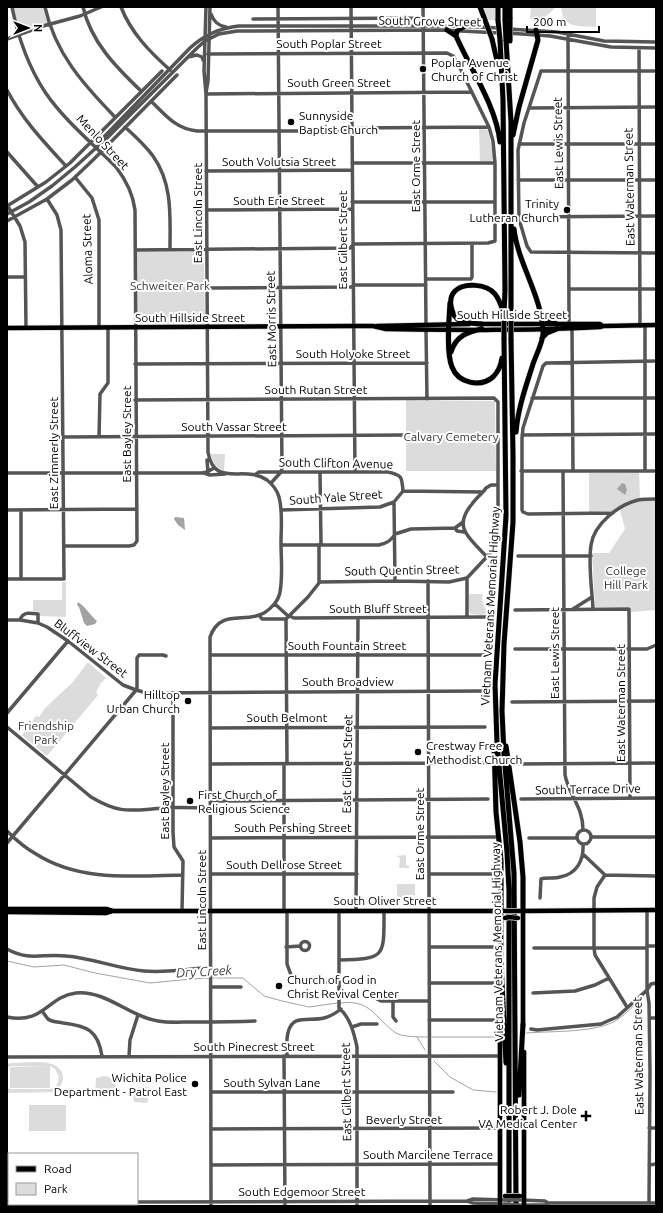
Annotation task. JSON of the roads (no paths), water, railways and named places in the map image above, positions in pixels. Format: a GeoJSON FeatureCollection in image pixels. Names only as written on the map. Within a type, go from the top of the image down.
{"type":"FeatureCollection","features":[{"type":"Feature","properties":{"kind":"highway"},"geometry":{"type":"LineString","coordinates":[[480,7],[497,57],[503,100]]}},
{"type":"Feature","properties":{"kind":"highway","name":"Vietnam Veterans Memorial Highway"},"geometry":{"type":"LineString","coordinates":[[498,7],[503,100],[506,516],[496,663],[496,726],[509,890],[509,1130],[503,1202]]}},
{"type":"Feature","properties":{"kind":"highway"},"geometry":{"type":"LineString","coordinates":[[504,7],[507,20]]}},
{"type":"Feature","properties":{"kind":"highway"},"geometry":{"type":"LineString","coordinates":[[507,20],[510,7]]}},
{"type":"Feature","properties":{"kind":"highway","name":"Vietnam Veterans Memorial Highway"},"geometry":{"type":"LineString","coordinates":[[507,20],[511,156],[513,522],[502,670],[502,730],[514,879],[516,1152],[521,1203]]}},
{"type":"Feature","properties":{"kind":"highway"},"geometry":{"type":"LineString","coordinates":[[456,34],[465,26]]}},
{"type":"Feature","properties":{"kind":"highway"},"geometry":{"type":"LineString","coordinates":[[447,30],[456,34],[496,121],[500,135],[504,165]]}},
{"type":"Feature","properties":{"kind":"highway"},"geometry":{"type":"LineString","coordinates":[[511,156],[513,135],[519,107],[538,35]]}},
{"type":"Feature","properties":{"kind":"highway"},"geometry":{"type":"LineString","coordinates":[[511,206],[517,246],[541,313],[543,326],[542,339],[518,412],[513,455]]}},
{"type":"Feature","properties":{"kind":"highway"},"geometry":{"type":"LineString","coordinates":[[504,316],[500,301],[495,294],[480,286],[462,287],[455,291],[451,297],[449,327],[450,357],[451,366],[457,375],[468,382],[478,383],[488,380],[496,374],[504,352]]}},
{"type":"Feature","properties":{"kind":"highway"},"geometry":{"type":"LineString","coordinates":[[450,303],[452,313],[459,320],[482,327]]}},
{"type":"Feature","properties":{"kind":"highway"},"geometry":{"type":"LineString","coordinates":[[541,313],[557,326],[547,333],[542,339]]}},
{"type":"Feature","properties":{"kind":"highway"},"geometry":{"type":"LineString","coordinates":[[450,357],[452,346],[459,337],[482,327]]}},
{"type":"Feature","properties":{"kind":"highway"},"geometry":{"type":"LineString","coordinates":[[496,726],[494,747],[494,784],[501,861],[503,911]]}},
{"type":"Feature","properties":{"kind":"highway"},"geometry":{"type":"LineString","coordinates":[[502,730],[507,750],[519,832],[522,872],[521,911]]}},
{"type":"Feature","properties":{"kind":"highway"},"geometry":{"type":"LineString","coordinates":[[501,963],[509,1130]]}},
{"type":"Feature","properties":{"kind":"highway"},"geometry":{"type":"LineString","coordinates":[[516,1152],[523,1024]]}},
{"type":"Feature","properties":{"kind":"main road","name":"South Hillside Street"},"geometry":{"type":"LineString","coordinates":[[7,328],[373,326],[386,329],[426,327],[570,326],[600,324],[603,326],[656,325]]}},
{"type":"Feature","properties":{"kind":"main road","name":"South Oliver Street"},"geometry":{"type":"LineString","coordinates":[[7,909],[106,909],[113,911],[656,910]]}},
{"type":"Feature","properties":{"kind":"main road","name":"South Oliver Street"},"geometry":{"type":"LineString","coordinates":[[7,912],[106,913],[113,911]]}},
{"type":"Feature","properties":{"kind":"main road"},"geometry":{"type":"LineString","coordinates":[[503,911],[501,924],[500,983],[500,1190],[503,1202],[521,1203],[524,1189],[523,924],[521,911]]}},
{"type":"Feature","properties":{"kind":"main road"},"geometry":{"type":"LineString","coordinates":[[501,924],[505,918],[509,917],[518,918],[523,924]]}},
{"type":"Feature","properties":{"kind":"street","name":"Menlo Street"},"geometry":{"type":"LineString","coordinates":[[12,7],[18,34],[23,48],[33,71],[45,92],[59,109],[122,175],[131,194],[134,210],[135,328]]}},
{"type":"Feature","properties":{"kind":"street"},"geometry":{"type":"LineString","coordinates":[[45,7],[57,42],[73,70],[89,90],[115,117]]}},
{"type":"Feature","properties":{"kind":"street"},"geometry":{"type":"LineString","coordinates":[[83,7],[84,14],[98,43],[109,59],[141,91]]}},
{"type":"Feature","properties":{"kind":"street"},"geometry":{"type":"LineString","coordinates":[[7,39],[101,7]]}},
{"type":"Feature","properties":{"kind":"street"},"geometry":{"type":"LineString","coordinates":[[121,7],[135,34],[145,46],[173,72]]}},
{"type":"Feature","properties":{"kind":"street","name":"East Lincoln Street"},"geometry":{"type":"LineString","coordinates":[[206,7],[209,39],[208,81],[206,94],[208,474]]}},
{"type":"Feature","properties":{"kind":"street","name":"East Morris Street"},"geometry":{"type":"LineString","coordinates":[[278,7],[282,364],[281,472]]}},
{"type":"Feature","properties":{"kind":"street","name":"East Gilbert Street"},"geometry":{"type":"LineString","coordinates":[[351,7],[355,472]]}},
{"type":"Feature","properties":{"kind":"street","name":"East Orme Street"},"geometry":{"type":"LineString","coordinates":[[423,7],[427,399]]}},
{"type":"Feature","properties":{"kind":"street"},"geometry":{"type":"LineString","coordinates":[[210,9],[215,22],[227,27]]}},
{"type":"Feature","properties":{"kind":"street","name":"East Lincoln Street"},"geometry":{"type":"LineString","coordinates":[[206,94],[204,85],[204,61],[205,41],[208,35],[210,9]]}},
{"type":"Feature","properties":{"kind":"street"},"geometry":{"type":"LineString","coordinates":[[253,19],[423,18]]}},
{"type":"Feature","properties":{"kind":"street","name":"South Grove Street"},"geometry":{"type":"LineString","coordinates":[[96,147],[105,135],[197,41],[227,27],[465,26],[568,39],[611,47],[656,48]]}},
{"type":"Feature","properties":{"kind":"street","name":"South Grove Street"},"geometry":{"type":"LineString","coordinates":[[96,147],[187,57],[205,41],[219,34],[230,32],[279,30],[447,30]]}},
{"type":"Feature","properties":{"kind":"street","name":"South Grove Street"},"geometry":{"type":"LineString","coordinates":[[456,34],[568,34],[604,41],[656,42]]}},
{"type":"Feature","properties":{"kind":"street","name":"East Lewis Street"},"geometry":{"type":"LineString","coordinates":[[568,34],[568,216],[573,471]]}},
{"type":"Feature","properties":{"kind":"street","name":"East Waterman Street"},"geometry":{"type":"LineString","coordinates":[[638,48],[640,289],[645,361],[645,471]]}},
{"type":"Feature","properties":{"kind":"street","name":"South Poplar Street"},"geometry":{"type":"LineString","coordinates":[[208,54],[450,54],[457,61],[472,92]]}},
{"type":"Feature","properties":{"kind":"street"},"geometry":{"type":"LineString","coordinates":[[187,57],[197,55],[202,57],[204,61]]}},
{"type":"Feature","properties":{"kind":"street"},"geometry":{"type":"LineString","coordinates":[[26,328],[24,242],[16,217],[7,206],[38,187],[66,166],[162,71]]}},
{"type":"Feature","properties":{"kind":"street"},"geometry":{"type":"LineString","coordinates":[[656,71],[541,71],[519,144],[518,180],[519,217],[527,246],[531,252],[656,252]]}},
{"type":"Feature","properties":{"kind":"street"},"geometry":{"type":"LineString","coordinates":[[7,222],[47,198],[75,177],[177,75]]}},
{"type":"Feature","properties":{"kind":"street"},"geometry":{"type":"LineString","coordinates":[[7,90],[33,130],[66,166]]}},
{"type":"Feature","properties":{"kind":"street"},"geometry":{"type":"LineString","coordinates":[[135,250],[350,248],[354,244],[488,243],[495,241],[494,146],[489,127],[472,92]]}},
{"type":"Feature","properties":{"kind":"street","name":"South Green Street"},"geometry":{"type":"LineString","coordinates":[[206,94],[472,92]]}},
{"type":"Feature","properties":{"kind":"street"},"geometry":{"type":"LineString","coordinates":[[151,101],[172,122],[191,131],[280,132],[349,131],[354,128],[489,127]]}},
{"type":"Feature","properties":{"kind":"street"},"geometry":{"type":"LineString","coordinates":[[529,108],[656,107]]}},
{"type":"Feature","properties":{"kind":"street"},"geometry":{"type":"LineString","coordinates":[[125,127],[152,155],[165,178],[170,207],[170,249]]}},
{"type":"Feature","properties":{"kind":"street"},"geometry":{"type":"LineString","coordinates":[[519,144],[656,144]]}},
{"type":"Feature","properties":{"kind":"street"},"geometry":{"type":"LineString","coordinates":[[7,214],[52,186],[96,147]]}},
{"type":"Feature","properties":{"kind":"street"},"geometry":{"type":"LineString","coordinates":[[7,152],[38,187]]}},
{"type":"Feature","properties":{"kind":"street","name":"South Volutsia Street"},"geometry":{"type":"LineString","coordinates":[[352,163],[495,163]]}},
{"type":"Feature","properties":{"kind":"street","name":"South Volutsia Street"},"geometry":{"type":"LineString","coordinates":[[206,171],[352,170]]}},
{"type":"Feature","properties":{"kind":"street","name":"Aloma Street"},"geometry":{"type":"LineString","coordinates":[[75,177],[92,198],[99,220],[99,328]]}},
{"type":"Feature","properties":{"kind":"street"},"geometry":{"type":"LineString","coordinates":[[518,180],[656,180]]}},
{"type":"Feature","properties":{"kind":"street","name":"East Zimmerly Street"},"geometry":{"type":"LineString","coordinates":[[21,579],[64,579],[63,328],[60,224],[57,215],[47,198]]}},
{"type":"Feature","properties":{"kind":"street"},"geometry":{"type":"LineString","coordinates":[[352,202],[495,202]]}},
{"type":"Feature","properties":{"kind":"street","name":"South Erie Street"},"geometry":{"type":"LineString","coordinates":[[207,210],[352,209]]}},
{"type":"Feature","properties":{"kind":"street"},"geometry":{"type":"LineString","coordinates":[[519,217],[656,216]]}},
{"type":"Feature","properties":{"kind":"street"},"geometry":{"type":"LineString","coordinates":[[426,279],[471,279],[472,243]]}},
{"type":"Feature","properties":{"kind":"street"},"geometry":{"type":"LineString","coordinates":[[7,277],[25,277]]}},
{"type":"Feature","properties":{"kind":"street"},"geometry":{"type":"LineString","coordinates":[[207,288],[426,285]]}},
{"type":"Feature","properties":{"kind":"street"},"geometry":{"type":"LineString","coordinates":[[569,289],[656,289]]}},
{"type":"Feature","properties":{"kind":"street"},"geometry":{"type":"LineString","coordinates":[[99,437],[100,394],[108,383],[108,328]]}},
{"type":"Feature","properties":{"kind":"street","name":"East Bayley Street"},"geometry":{"type":"LineString","coordinates":[[64,546],[130,546],[134,545],[137,541],[135,328]]}},
{"type":"Feature","properties":{"kind":"street"},"geometry":{"type":"LineString","coordinates":[[613,513],[528,514],[522,510],[522,435],[532,398],[543,366],[546,363],[656,361]]}},
{"type":"Feature","properties":{"kind":"street","name":"South Holyoke Street"},"geometry":{"type":"LineString","coordinates":[[135,364],[427,363]]}},
{"type":"Feature","properties":{"kind":"street","name":"South Rutan Street"},"geometry":{"type":"LineString","coordinates":[[135,400],[494,398],[498,402],[498,485]]}},
{"type":"Feature","properties":{"kind":"street"},"geometry":{"type":"LineString","coordinates":[[532,398],[656,398]]}},
{"type":"Feature","properties":{"kind":"street"},"geometry":{"type":"LineString","coordinates":[[522,435],[656,434]]}},
{"type":"Feature","properties":{"kind":"street","name":"South Vassar Street"},"geometry":{"type":"LineString","coordinates":[[63,437],[405,435]]}},
{"type":"Feature","properties":{"kind":"street","name":"East Lincoln Street"},"geometry":{"type":"LineString","coordinates":[[208,452],[209,462],[214,468]]}},
{"type":"Feature","properties":{"kind":"street","name":"South Clifton Avenue"},"geometry":{"type":"LineString","coordinates":[[208,474],[214,468],[217,471],[230,474]]}},
{"type":"Feature","properties":{"kind":"street"},"geometry":{"type":"LineString","coordinates":[[521,471],[656,471]]}},
{"type":"Feature","properties":{"kind":"street","name":"East Lewis Street"},"geometry":{"type":"LineString","coordinates":[[563,471],[565,763],[567,782],[579,806],[583,822],[583,830]]}},
{"type":"Feature","properties":{"kind":"street","name":"South Clifton Avenue"},"geometry":{"type":"LineString","coordinates":[[7,473],[202,473],[220,475],[256,474],[259,472],[388,472],[398,474],[402,480],[403,491]]}},
{"type":"Feature","properties":{"kind":"street"},"geometry":{"type":"LineString","coordinates":[[260,615],[266,613],[275,604],[280,593],[281,510],[279,497],[276,489],[271,483],[281,472]]}},
{"type":"Feature","properties":{"kind":"street"},"geometry":{"type":"LineString","coordinates":[[320,472],[321,543],[319,545],[319,582],[308,598],[288,617],[286,655],[287,727],[283,801],[286,946],[288,968],[291,975],[296,979],[306,982],[338,982]]}},
{"type":"Feature","properties":{"kind":"street","name":"South Clifton Avenue"},"geometry":{"type":"LineString","coordinates":[[256,474],[271,483]]}},
{"type":"Feature","properties":{"kind":"street"},"geometry":{"type":"LineString","coordinates":[[464,532],[464,514],[486,488],[491,485],[498,485]]}},
{"type":"Feature","properties":{"kind":"street","name":"South Quentin Street"},"geometry":{"type":"LineString","coordinates":[[319,582],[449,582],[467,578],[496,547],[498,537],[498,485]]}},
{"type":"Feature","properties":{"kind":"street"},"geometry":{"type":"LineString","coordinates":[[403,491],[484,492]]}},
{"type":"Feature","properties":{"kind":"street","name":"South Yale Street"},"geometry":{"type":"LineString","coordinates":[[281,510],[380,507],[394,502],[403,491]]}},
{"type":"Feature","properties":{"kind":"street"},"geometry":{"type":"LineString","coordinates":[[515,610],[564,611],[593,609],[591,545],[595,533],[606,519],[621,508],[638,500],[656,499]]}},
{"type":"Feature","properties":{"kind":"street"},"geometry":{"type":"LineString","coordinates":[[394,502],[395,581]]}},
{"type":"Feature","properties":{"kind":"street"},"geometry":{"type":"LineString","coordinates":[[7,510],[136,510]]}},
{"type":"Feature","properties":{"kind":"street"},"geometry":{"type":"LineString","coordinates":[[7,579],[21,579],[21,510]]}},
{"type":"Feature","properties":{"kind":"street"},"geometry":{"type":"LineString","coordinates":[[455,528],[463,522]]}},
{"type":"Feature","properties":{"kind":"street"},"geometry":{"type":"LineString","coordinates":[[281,546],[379,545],[386,544],[392,539],[394,534],[410,529],[455,528],[464,532],[486,556]]}},
{"type":"Feature","properties":{"kind":"street"},"geometry":{"type":"LineString","coordinates":[[518,556],[591,556]]}},
{"type":"Feature","properties":{"kind":"street"},"geometry":{"type":"LineString","coordinates":[[467,578],[467,617]]}},
{"type":"Feature","properties":{"kind":"street","name":"East Orme Street"},"geometry":{"type":"LineString","coordinates":[[428,582],[430,1206]]}},
{"type":"Feature","properties":{"kind":"street"},"geometry":{"type":"LineString","coordinates":[[572,610],[592,597]]}},
{"type":"Feature","properties":{"kind":"street"},"geometry":{"type":"LineString","coordinates":[[275,604],[288,617]]}},
{"type":"Feature","properties":{"kind":"street","name":"East Waterman Street"},"geometry":{"type":"LineString","coordinates":[[593,609],[629,609],[630,798]]}},
{"type":"Feature","properties":{"kind":"street"},"geometry":{"type":"LineString","coordinates":[[20,620],[24,614],[38,614],[38,623]]}},
{"type":"Feature","properties":{"kind":"street","name":"South Bluff Street"},"geometry":{"type":"LineString","coordinates":[[220,622],[228,618],[255,617],[260,615],[262,619],[288,617],[486,617]]}},
{"type":"Feature","properties":{"kind":"street","name":"East Gilbert Street"},"geometry":{"type":"LineString","coordinates":[[356,911],[358,618]]}},
{"type":"Feature","properties":{"kind":"street","name":"Bluffview Street"},"geometry":{"type":"LineString","coordinates":[[7,620],[20,620],[38,623],[47,627],[68,641],[123,685],[136,690],[147,693],[210,692]]}},
{"type":"Feature","properties":{"kind":"street","name":"East Lincoln Street"},"geometry":{"type":"LineString","coordinates":[[211,1204],[212,838],[210,655],[211,633],[220,622]]}},
{"type":"Feature","properties":{"kind":"street"},"geometry":{"type":"LineString","coordinates":[[7,713],[68,641]]}},
{"type":"Feature","properties":{"kind":"street"},"geometry":{"type":"LineString","coordinates":[[515,650],[647,649],[656,645]]}},
{"type":"Feature","properties":{"kind":"street","name":"South Fountain Street"},"geometry":{"type":"LineString","coordinates":[[210,655],[485,655]]}},
{"type":"Feature","properties":{"kind":"street"},"geometry":{"type":"LineString","coordinates":[[7,843],[137,689],[137,658],[139,656],[166,656]]}},
{"type":"Feature","properties":{"kind":"street","name":"South Broadview"},"geometry":{"type":"LineString","coordinates":[[210,692],[486,691]]}},
{"type":"Feature","properties":{"kind":"street","name":"East Bayley Street"},"geometry":{"type":"LineString","coordinates":[[173,693],[174,847],[183,861],[182,911]]}},
{"type":"Feature","properties":{"kind":"street"},"geometry":{"type":"LineString","coordinates":[[512,702],[656,701]]}},
{"type":"Feature","properties":{"kind":"street"},"geometry":{"type":"LineString","coordinates":[[7,727],[91,797],[103,804],[127,811],[173,808],[211,808]]}},
{"type":"Feature","properties":{"kind":"street","name":"South Belmont"},"geometry":{"type":"LineString","coordinates":[[210,728],[485,727]]}},
{"type":"Feature","properties":{"kind":"street"},"geometry":{"type":"LineString","coordinates":[[210,764],[482,764],[487,762]]}},
{"type":"Feature","properties":{"kind":"street"},"geometry":{"type":"LineString","coordinates":[[517,764],[656,763]]}},
{"type":"Feature","properties":{"kind":"street"},"geometry":{"type":"LineString","coordinates":[[579,806],[584,798]]}},
{"type":"Feature","properties":{"kind":"street","name":"South Terrace Drive"},"geometry":{"type":"LineString","coordinates":[[520,799],[656,798]]}},
{"type":"Feature","properties":{"kind":"street"},"geometry":{"type":"LineString","coordinates":[[211,801],[488,799]]}},
{"type":"Feature","properties":{"kind":"street"},"geometry":{"type":"LineString","coordinates":[[577,838],[579,832],[583,830],[588,832],[591,837]]}},
{"type":"Feature","properties":{"kind":"street"},"geometry":{"type":"LineString","coordinates":[[7,831],[51,863],[80,873],[130,876],[183,875]]}},
{"type":"Feature","properties":{"kind":"street","name":"South Pershing Street"},"geometry":{"type":"LineString","coordinates":[[212,838],[495,837]]}},
{"type":"Feature","properties":{"kind":"street"},"geometry":{"type":"LineString","coordinates":[[591,837],[656,837]]}},
{"type":"Feature","properties":{"kind":"street"},"geometry":{"type":"LineString","coordinates":[[583,844],[588,843],[591,837]]}},
{"type":"Feature","properties":{"kind":"street"},"geometry":{"type":"LineString","coordinates":[[529,838],[577,838]]}},
{"type":"Feature","properties":{"kind":"street"},"geometry":{"type":"LineString","coordinates":[[540,898],[541,879],[567,875],[579,865],[584,855],[583,844],[579,842],[577,838]]}},
{"type":"Feature","properties":{"kind":"street"},"geometry":{"type":"LineString","coordinates":[[584,855],[605,875],[656,876]]}},
{"type":"Feature","properties":{"kind":"street","name":"South Dellrose Street"},"geometry":{"type":"LineString","coordinates":[[211,874],[356,874]]}},
{"type":"Feature","properties":{"kind":"street"},"geometry":{"type":"LineString","coordinates":[[429,874],[495,874]]}},
{"type":"Feature","properties":{"kind":"street"},"geometry":{"type":"LineString","coordinates":[[605,875],[595,893],[595,955],[627,1007]]}},
{"type":"Feature","properties":{"kind":"street","name":"East Waterman Street"},"geometry":{"type":"LineString","coordinates":[[647,910],[646,990],[649,1003],[650,1056],[649,1203]]}},
{"type":"Feature","properties":{"kind":"street"},"geometry":{"type":"LineString","coordinates":[[285,1204],[284,1092],[287,1034],[290,1025],[298,1019],[324,1018],[333,1015],[340,1007],[338,982],[339,911]]}},
{"type":"Feature","properties":{"kind":"street"},"geometry":{"type":"LineString","coordinates":[[339,960],[369,959],[382,950],[384,939],[384,911]]}},
{"type":"Feature","properties":{"kind":"street"},"geometry":{"type":"LineString","coordinates":[[286,946],[300,946]]}},
{"type":"Feature","properties":{"kind":"street"},"geometry":{"type":"LineString","coordinates":[[534,948],[656,946]]}},
{"type":"Feature","properties":{"kind":"street"},"geometry":{"type":"LineString","coordinates":[[429,947],[501,947]]}},
{"type":"Feature","properties":{"kind":"street"},"geometry":{"type":"LineString","coordinates":[[7,949],[26,956],[67,956],[143,971],[211,970]]}},
{"type":"Feature","properties":{"kind":"street"},"geometry":{"type":"LineString","coordinates":[[533,993],[575,991],[595,985],[609,978]]}},
{"type":"Feature","properties":{"kind":"street"},"geometry":{"type":"LineString","coordinates":[[429,983],[500,983]]}},
{"type":"Feature","properties":{"kind":"street"},"geometry":{"type":"LineString","coordinates":[[531,1030],[601,1024],[617,1017],[646,990],[650,984],[656,983]]}},
{"type":"Feature","properties":{"kind":"street"},"geometry":{"type":"LineString","coordinates":[[211,985],[240,987]]}},
{"type":"Feature","properties":{"kind":"street"},"geometry":{"type":"LineString","coordinates":[[7,1017],[16,1019],[28,1018],[42,1011],[63,996],[76,993],[89,993],[138,1015],[160,1022],[255,1021]]}},
{"type":"Feature","properties":{"kind":"street"},"geometry":{"type":"LineString","coordinates":[[377,999],[380,1001],[429,1001]]}},
{"type":"Feature","properties":{"kind":"street"},"geometry":{"type":"LineString","coordinates":[[393,1001],[393,1017],[396,1021]]}},
{"type":"Feature","properties":{"kind":"street","name":"East Gilbert Street"},"geometry":{"type":"LineString","coordinates":[[340,1007],[352,1027],[357,1047],[357,1206]]}},
{"type":"Feature","properties":{"kind":"street"},"geometry":{"type":"LineString","coordinates":[[42,1011],[54,1022],[79,1025],[88,1029],[95,1036],[100,1046],[102,1056]]}},
{"type":"Feature","properties":{"kind":"street"},"geometry":{"type":"LineString","coordinates":[[129,1056],[130,1040],[138,1015]]}},
{"type":"Feature","properties":{"kind":"street"},"geometry":{"type":"LineString","coordinates":[[649,1018],[656,1018]]}},
{"type":"Feature","properties":{"kind":"street"},"geometry":{"type":"LineString","coordinates":[[429,1020],[500,1020]]}},
{"type":"Feature","properties":{"kind":"street"},"geometry":{"type":"LineString","coordinates":[[352,1027],[361,1024],[377,1024]]}},
{"type":"Feature","properties":{"kind":"street","name":"South Pinecrest Street"},"geometry":{"type":"LineString","coordinates":[[7,1057],[500,1056]]}},
{"type":"Feature","properties":{"kind":"street"},"geometry":{"type":"LineString","coordinates":[[650,1056],[656,1056]]}},
{"type":"Feature","properties":{"kind":"street","name":"South Sylvan Lane"},"geometry":{"type":"LineString","coordinates":[[211,1092],[453,1092]]}},
{"type":"Feature","properties":{"kind":"street"},"geometry":{"type":"LineString","coordinates":[[650,1092],[656,1092]]}},
{"type":"Feature","properties":{"kind":"street","name":"Beverly Street"},"geometry":{"type":"LineString","coordinates":[[211,1129],[500,1128]]}},
{"type":"Feature","properties":{"kind":"street"},"geometry":{"type":"LineString","coordinates":[[649,1128],[656,1128]]}},
{"type":"Feature","properties":{"kind":"street","name":"South Marcilene Terrace"},"geometry":{"type":"LineString","coordinates":[[212,1165],[500,1164]]}},
{"type":"Feature","properties":{"kind":"street"},"geometry":{"type":"LineString","coordinates":[[649,1165],[656,1164]]}},
{"type":"Feature","properties":{"kind":"street","name":"South Edgemoor Street"},"geometry":{"type":"LineString","coordinates":[[138,1204],[285,1204],[357,1201],[467,1201],[473,1199],[545,1205],[548,1203],[579,1204],[656,1202]]}},
{"type":"Feature","properties":{"kind":"waterway","name":"Dry Creek"},"geometry":{"type":"LineString","coordinates":[[7,961],[34,967],[64,965],[95,973],[150,983],[210,978]]}},
{"type":"Feature","properties":{"kind":"waterway","name":"Dry Creek"},"geometry":{"type":"LineString","coordinates":[[213,978],[243,978],[264,996],[309,1007],[337,1003]]}},
{"type":"Feature","properties":{"kind":"waterway"},"geometry":{"type":"LineString","coordinates":[[526,1033],[586,1029],[608,1024],[625,1014],[645,994]]}},
{"type":"Feature","properties":{"kind":"waterway","name":"Dry Creek"},"geometry":{"type":"LineString","coordinates":[[340,1003],[359,1004],[366,1007],[396,1033],[402,1035],[427,1037]]}},
{"type":"Feature","properties":{"kind":"waterway","name":"Dry Creek"},"geometry":{"type":"LineString","coordinates":[[417,1037],[425,1050]]}},
{"type":"Feature","properties":{"kind":"waterway"},"geometry":{"type":"LineString","coordinates":[[432,1037],[497,1037]]}},
{"type":"Feature","properties":{"kind":"waterway","name":"Dry Creek"},"geometry":{"type":"LineString","coordinates":[[434,1061],[450,1077],[473,1090],[496,1092]]}},
{"type":"Feature","properties":{"kind":"place","name":"Poplar Avenue Church of Christ"},"geometry":{"type":"Point","coordinates":[423,69]}},
{"type":"Feature","properties":{"kind":"place","name":"Sunnyside Baptist Church"},"geometry":{"type":"Point","coordinates":[291,122]}},
{"type":"Feature","properties":{"kind":"place","name":"Trinity Lutheran Church"},"geometry":{"type":"Point","coordinates":[567,210]}},
{"type":"Feature","properties":{"kind":"place","name":"Hilltop Urban Church"},"geometry":{"type":"Point","coordinates":[188,701]}},
{"type":"Feature","properties":{"kind":"place","name":"Crestway Free Methodist Church"},"geometry":{"type":"Point","coordinates":[418,752]}},
{"type":"Feature","properties":{"kind":"place","name":"First Church of Religious Science"},"geometry":{"type":"Point","coordinates":[190,801]}},
{"type":"Feature","properties":{"kind":"place","name":"Church of God in Christ Revival Center"},"geometry":{"type":"Point","coordinates":[279,986]}},
{"type":"Feature","properties":{"kind":"place","name":"Wichita Police Department - Patrol East"},"geometry":{"type":"Point","coordinates":[195,1084]}},
{"type":"Feature","properties":{"kind":"place","name":"Robert J. Dole VA Medical Center"},"geometry":{"type":"Point","coordinates":[586,1116]}},
{"type":"Feature","properties":{"kind":"park label","name":"Schweiter Park"},"geometry":{"type":"Point","coordinates":[170,285]}},
{"type":"Feature","properties":{"kind":"park label","name":"Calvary Cemetery"},"geometry":{"type":"Point","coordinates":[451,436]}},
{"type":"Feature","properties":{"kind":"park label","name":"College Hill Park"},"geometry":{"type":"Point","coordinates":[626,577]}},
{"type":"Feature","properties":{"kind":"park label","name":"Friendship Park"},"geometry":{"type":"Point","coordinates":[46,732]}}]}
